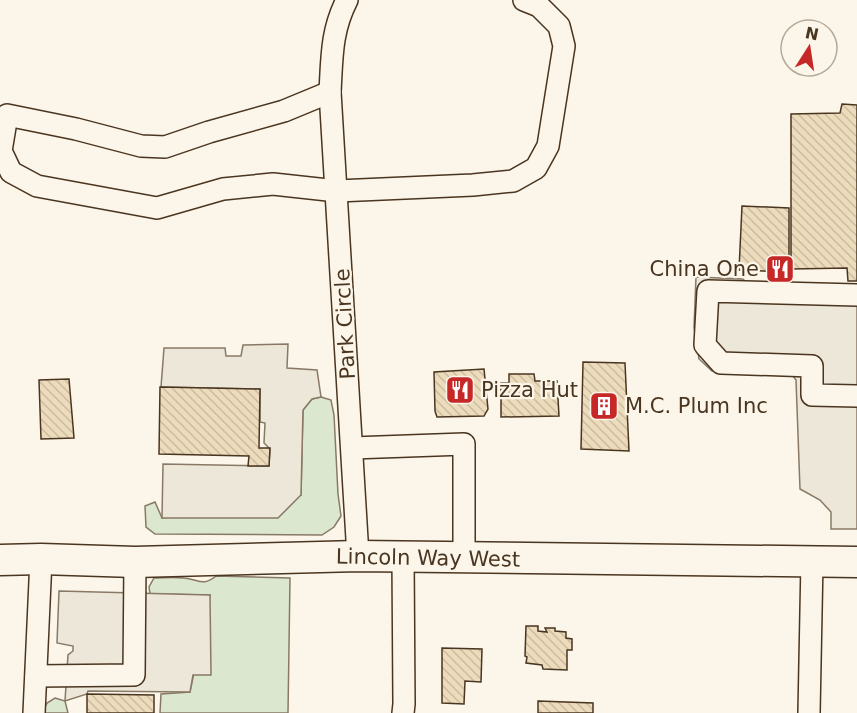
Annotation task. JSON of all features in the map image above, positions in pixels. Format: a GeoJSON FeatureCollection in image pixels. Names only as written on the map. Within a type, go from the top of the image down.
{"type":"FeatureCollection","features":[{"type":"Feature","properties":{"kind":"highway","name":"Lincoln Way West"},"geometry":{"type":"LineString","coordinates":[[0,560],[135,562],[358,556],[857,562]]}},
{"type":"Feature","properties":{"kind":"street","name":"Park Circle"},"geometry":{"type":"LineString","coordinates":[[348,0],[341,13],[332,43],[330,92],[358,556]]}},
{"type":"Feature","properties":{"kind":"street"},"geometry":{"type":"LineString","coordinates":[[330,92],[284,111],[165,147],[141,146],[76,129],[4,115],[1,151],[11,172],[37,186],[157,208],[223,189],[273,184],[337,191],[513,181],[536,168],[548,147],[564,46],[559,26],[540,6],[524,0]]}},
{"type":"Feature","properties":{"kind":"street"},"geometry":{"type":"LineString","coordinates":[[857,294],[708,291],[705,345],[721,363],[812,366],[812,395],[857,396]]}},
{"type":"Feature","properties":{"kind":"street"},"geometry":{"type":"LineString","coordinates":[[352,448],[464,444],[464,558]]}},
{"type":"Feature","properties":{"kind":"street"},"geometry":{"type":"LineString","coordinates":[[403,557],[403,713]]}},
{"type":"Feature","properties":{"kind":"street"},"geometry":{"type":"LineString","coordinates":[[34,713],[41,560]]}},
{"type":"Feature","properties":{"kind":"street"},"geometry":{"type":"LineString","coordinates":[[809,713],[812,561]]}},
{"type":"Feature","properties":{"kind":"street"},"geometry":{"type":"LineString","coordinates":[[36,676],[134,675],[135,562]]}},
{"type":"Feature","properties":{"kind":"green space"},"geometry":{"type":"Polygon","coordinates":[[[321,397],[331,400],[334,415],[341,516],[334,527],[322,535],[155,534],[146,527],[145,506],[155,502],[162,518],[301,495],[303,410],[312,399],[321,397]]]}},
{"type":"Feature","properties":{"kind":"green space"},"geometry":{"type":"Polygon","coordinates":[[[216,576],[290,578],[288,713],[160,713],[161,694],[190,692],[210,595],[150,594],[149,587],[154,578],[180,578],[204,582],[216,576]]]}},
{"type":"Feature","properties":{"kind":"green space"},"geometry":{"type":"Polygon","coordinates":[[[55,698],[65,701],[68,713],[42,713],[47,703],[55,698]]]}},
{"type":"Feature","properties":{"kind":"shaded area"},"geometry":{"type":"Polygon","coordinates":[[[696,277],[743,279],[749,285],[857,287],[857,529],[831,529],[831,512],[820,500],[800,489],[796,380],[790,372],[783,370],[712,371],[699,359],[694,327],[696,277]]]}},
{"type":"Feature","properties":{"kind":"shaded area"},"geometry":{"type":"Polygon","coordinates":[[[288,344],[287,368],[317,370],[321,397],[312,399],[303,410],[301,495],[278,518],[162,518],[163,464],[269,466],[270,449],[264,443],[265,423],[260,422],[260,389],[161,387],[164,348],[225,348],[226,356],[241,356],[243,345],[288,344]]]}},
{"type":"Feature","properties":{"kind":"shaded area"},"geometry":{"type":"Polygon","coordinates":[[[59,591],[210,595],[211,675],[193,675],[190,692],[88,691],[87,694],[65,701],[68,655],[73,651],[73,646],[57,643],[59,591]]]}},
{"type":"Feature","properties":{"kind":"building"},"geometry":{"type":"Polygon","coordinates":[[[842,104],[857,105],[857,281],[848,281],[847,268],[791,269],[791,114],[840,113],[842,104]]]}},
{"type":"Feature","properties":{"kind":"building"},"geometry":{"type":"Polygon","coordinates":[[[742,206],[789,208],[789,272],[739,270],[742,206]]]}},
{"type":"Feature","properties":{"kind":"building","name":"M.C. Plum Inc"},"geometry":{"type":"Polygon","coordinates":[[[583,362],[625,363],[629,451],[581,449],[583,362]]]}},
{"type":"Feature","properties":{"kind":"building","name":"Pizza Hut"},"geometry":{"type":"Polygon","coordinates":[[[484,369],[488,409],[484,416],[437,417],[434,372],[484,369]]]}},
{"type":"Feature","properties":{"kind":"building"},"geometry":{"type":"Polygon","coordinates":[[[509,374],[534,374],[535,381],[557,381],[559,416],[501,417],[501,383],[509,383],[509,374]]]}},
{"type":"Feature","properties":{"kind":"building"},"geometry":{"type":"Polygon","coordinates":[[[69,379],[74,438],[41,439],[39,380],[69,379]]]}},
{"type":"Feature","properties":{"kind":"building"},"geometry":{"type":"Polygon","coordinates":[[[160,387],[260,389],[259,448],[270,448],[269,466],[248,466],[249,456],[159,454],[160,387]]]}},
{"type":"Feature","properties":{"kind":"building"},"geometry":{"type":"Polygon","coordinates":[[[526,626],[538,626],[538,631],[547,632],[545,628],[555,628],[555,631],[566,632],[566,638],[572,639],[572,650],[567,650],[567,670],[543,669],[542,665],[526,663],[526,626]]]}},
{"type":"Feature","properties":{"kind":"building"},"geometry":{"type":"Polygon","coordinates":[[[442,648],[482,649],[481,682],[465,681],[464,704],[442,703],[442,648]]]}},
{"type":"Feature","properties":{"kind":"building"},"geometry":{"type":"Polygon","coordinates":[[[87,694],[154,695],[154,713],[87,713],[87,694]]]}},
{"type":"Feature","properties":{"kind":"building"},"geometry":{"type":"Polygon","coordinates":[[[538,701],[593,703],[593,713],[538,713],[538,701]]]}},
{"type":"Feature","properties":{"kind":"place","name":"China One"},"geometry":{"type":"Point","coordinates":[780,269]}},
{"type":"Feature","properties":{"kind":"place","name":"Pizza Hut"},"geometry":{"type":"Point","coordinates":[460,390]}},
{"type":"Feature","properties":{"kind":"place","name":"M.C. Plum Inc"},"geometry":{"type":"Point","coordinates":[604,406]}}]}
